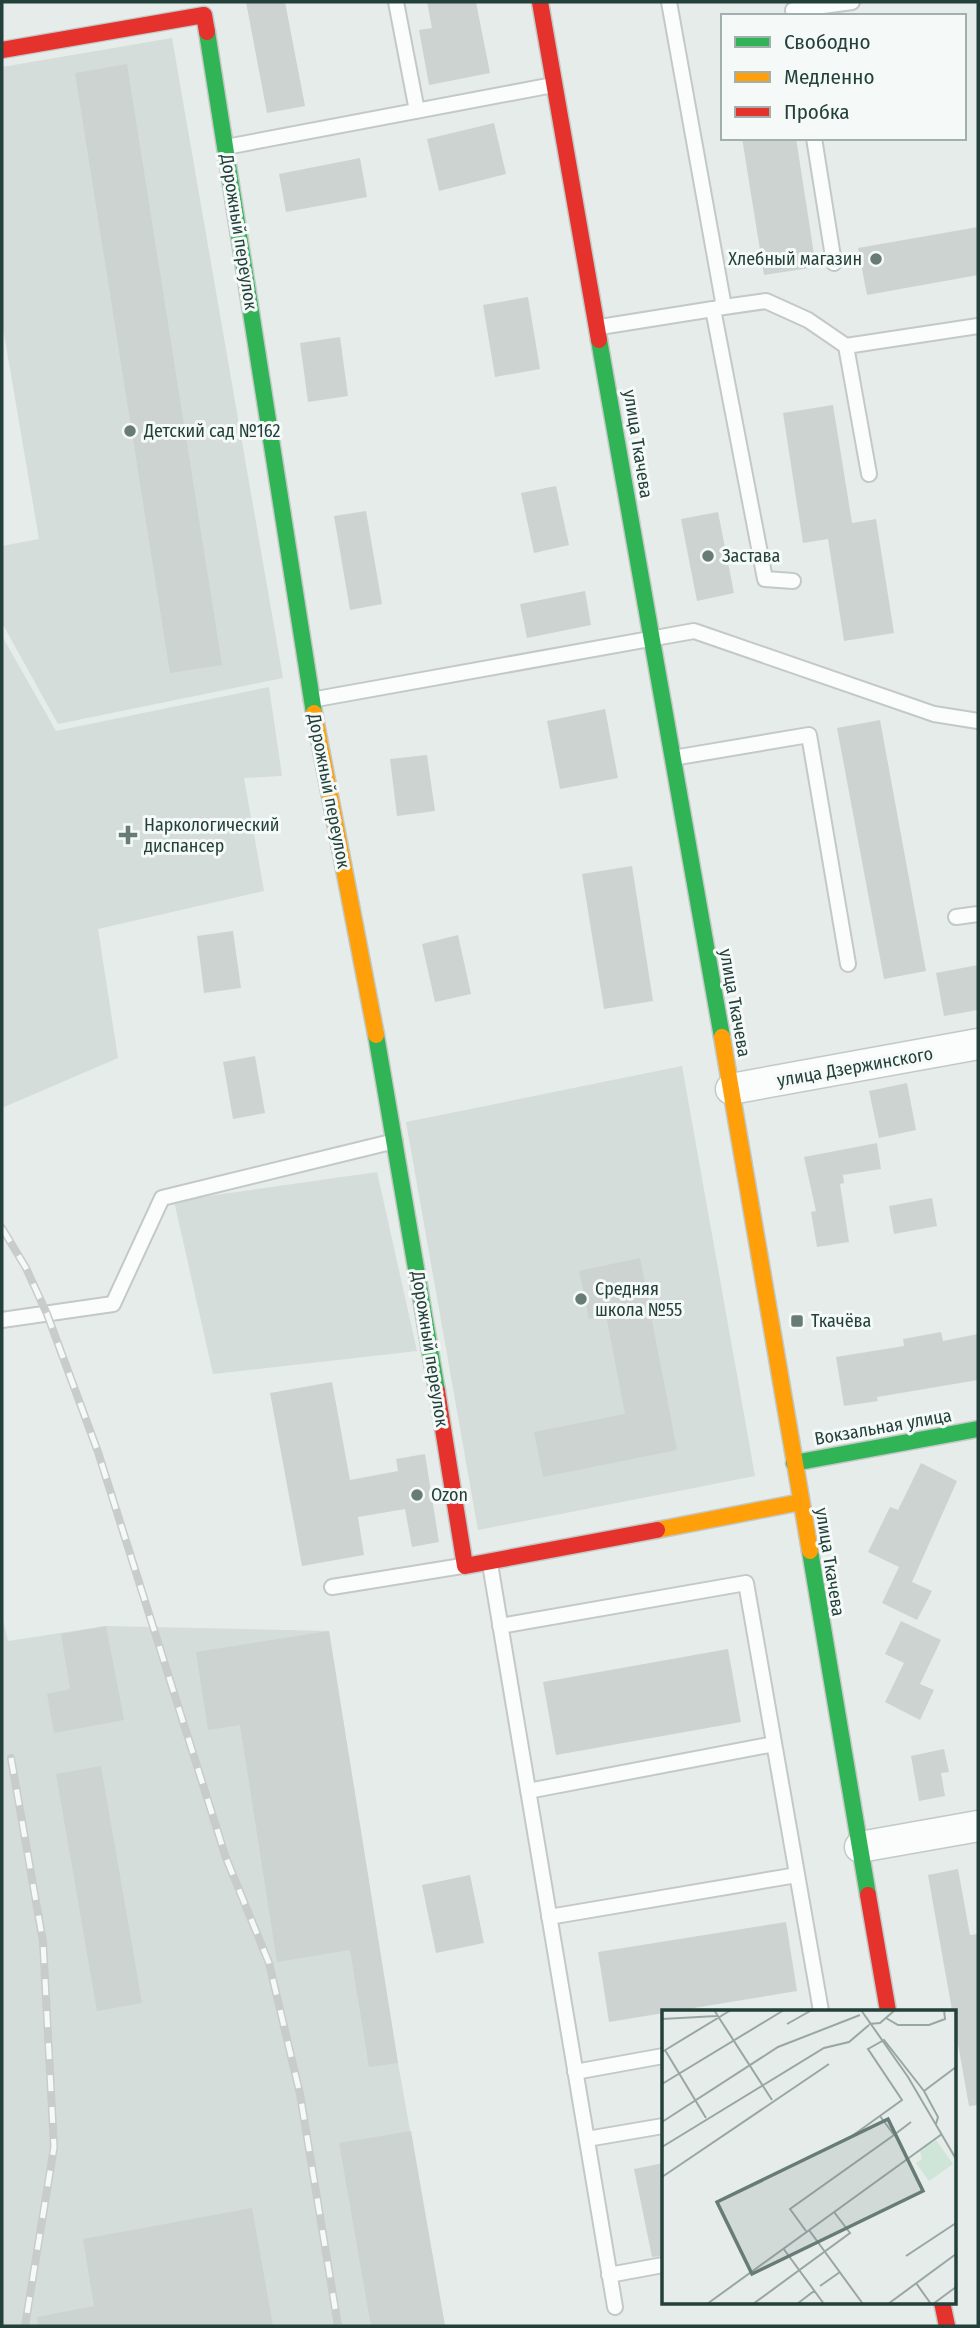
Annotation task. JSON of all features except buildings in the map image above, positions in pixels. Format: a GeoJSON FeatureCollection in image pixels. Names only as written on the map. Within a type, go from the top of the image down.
{"type":"FeatureCollection","features":[{"type":"Feature","properties":{"kind":"street","name":"улица Ткачева"},"geometry":{"type":"LineString","coordinates":[[540,2],[731,1089],[888,2010]]}},
{"type":"Feature","properties":{"kind":"street","name":"Дорожный переулок"},"geometry":{"type":"LineString","coordinates":[[2,50],[203,8],[311,700],[396,1141],[465,1566]]}},
{"type":"Feature","properties":{"kind":"street","name":"улица Дзержинского"},"geometry":{"type":"LineString","coordinates":[[731,1089],[978,1044]]}},
{"type":"Feature","properties":{"kind":"street","name":"Вокзальная улица"},"geometry":{"type":"LineString","coordinates":[[794,1463],[978,1429]]}},
{"type":"Feature","properties":{"kind":"street"},"geometry":{"type":"LineString","coordinates":[[465,1566],[801,1502]]}},
{"type":"Feature","properties":{"kind":"street"},"geometry":{"type":"LineString","coordinates":[[860,1847],[978,1826]]}},
{"type":"Feature","properties":{"kind":"street"},"geometry":{"type":"LineString","coordinates":[[942,2304],[947,2326]]}},
{"type":"Feature","properties":{"kind":"lane"},"geometry":{"type":"LineString","coordinates":[[396,2],[417,111]]}},
{"type":"Feature","properties":{"kind":"lane"},"geometry":{"type":"LineString","coordinates":[[669,2],[765,579],[793,581]]}},
{"type":"Feature","properties":{"kind":"lane"},"geometry":{"type":"LineString","coordinates":[[794,14],[793,10],[852,2]]}},
{"type":"Feature","properties":{"kind":"lane"},"geometry":{"type":"LineString","coordinates":[[226,147],[555,85]]}},
{"type":"Feature","properties":{"kind":"lane"},"geometry":{"type":"LineString","coordinates":[[814,140],[834,263]]}},
{"type":"Feature","properties":{"kind":"lane"},"geometry":{"type":"LineString","coordinates":[[599,327],[766,301],[808,320],[846,346],[978,326]]}},
{"type":"Feature","properties":{"kind":"lane"},"geometry":{"type":"LineString","coordinates":[[846,346],[869,474]]}},
{"type":"Feature","properties":{"kind":"lane"},"geometry":{"type":"LineString","coordinates":[[311,700],[694,631],[934,714],[978,721]]}},
{"type":"Feature","properties":{"kind":"lane"},"geometry":{"type":"LineString","coordinates":[[671,758],[809,735],[848,964]]}},
{"type":"Feature","properties":{"kind":"lane"},"geometry":{"type":"LineString","coordinates":[[956,917],[978,914]]}},
{"type":"Feature","properties":{"kind":"lane"},"geometry":{"type":"LineString","coordinates":[[2,1320],[113,1304],[162,1198],[396,1141]]}},
{"type":"Feature","properties":{"kind":"lane"},"geometry":{"type":"LineString","coordinates":[[490,1563],[615,2307]]}},
{"type":"Feature","properties":{"kind":"lane"},"geometry":{"type":"LineString","coordinates":[[332,1587],[465,1566]]}},
{"type":"Feature","properties":{"kind":"lane"},"geometry":{"type":"LineString","coordinates":[[500,1626],[746,1583],[821,2010]]}},
{"type":"Feature","properties":{"kind":"lane"},"geometry":{"type":"LineString","coordinates":[[528,1791],[774,1744]]}},
{"type":"Feature","properties":{"kind":"lane"},"geometry":{"type":"LineString","coordinates":[[549,1917],[797,1875]]}},
{"type":"Feature","properties":{"kind":"lane"},"geometry":{"type":"LineString","coordinates":[[575,2072],[662,2056]]}},
{"type":"Feature","properties":{"kind":"lane"},"geometry":{"type":"LineString","coordinates":[[587,2139],[662,2126]]}},
{"type":"Feature","properties":{"kind":"lane"},"geometry":{"type":"LineString","coordinates":[[609,2275],[662,2265]]}},
{"type":"Feature","properties":{"kind":"shaded area","name":"Детский сад №162"},"geometry":{"type":"Polygon","coordinates":[[[172,38],[283,678],[58,724],[2,623],[2,546],[39,539],[2,322],[2,67],[172,38]]]}},
{"type":"Feature","properties":{"kind":"shaded area","name":"Наркологический диспансер"},"geometry":{"type":"Polygon","coordinates":[[[2,636],[56,731],[269,687],[282,776],[244,778],[264,891],[98,929],[118,1058],[2,1108],[2,636]]]}},
{"type":"Feature","properties":{"kind":"shaded area","name":"Средняя школа №55"},"geometry":{"type":"Polygon","coordinates":[[[682,1066],[755,1476],[478,1530],[406,1122],[682,1066]]]}},
{"type":"Feature","properties":{"kind":"shaded area"},"geometry":{"type":"Polygon","coordinates":[[[377,1172],[417,1351],[213,1374],[174,1201],[377,1172]]]}},
{"type":"Feature","properties":{"kind":"shaded area"},"geometry":{"type":"Polygon","coordinates":[[[2,1616],[8,1641],[106,1626],[329,1631],[398,2063],[445,2326],[2,2326],[2,1616]]]}},
{"type":"Feature","properties":{"kind":"railway"},"geometry":{"type":"LineString","coordinates":[[2,1228],[26,1268],[47,1314],[98,1452],[226,1858],[269,1963],[300,2094],[338,2326]]}},
{"type":"Feature","properties":{"kind":"railway"},"geometry":{"type":"LineString","coordinates":[[11,1758],[43,1942],[54,2147],[25,2326]]}},
{"type":"Feature","properties":{"kind":"traffic: fast"},"geometry":{"type":"LineString","coordinates":[[207,32],[314,713]]}},
{"type":"Feature","properties":{"kind":"traffic: fast"},"geometry":{"type":"LineString","coordinates":[[599,340],[722,1037]]}},
{"type":"Feature","properties":{"kind":"traffic: fast"},"geometry":{"type":"LineString","coordinates":[[376,1035],[437,1391]]}},
{"type":"Feature","properties":{"kind":"traffic: fast"},"geometry":{"type":"LineString","coordinates":[[794,1463],[978,1429]]}},
{"type":"Feature","properties":{"kind":"traffic: fast"},"geometry":{"type":"LineString","coordinates":[[810,1551],[868,1895]]}},
{"type":"Feature","properties":{"kind":"traffic: slow"},"geometry":{"type":"LineString","coordinates":[[314,713],[376,1035]]}},
{"type":"Feature","properties":{"kind":"traffic: slow"},"geometry":{"type":"LineString","coordinates":[[722,1037],[810,1551]]}},
{"type":"Feature","properties":{"kind":"traffic: slow"},"geometry":{"type":"LineString","coordinates":[[657,1530],[801,1502]]}},
{"type":"Feature","properties":{"kind":"traffic: jam"},"geometry":{"type":"LineString","coordinates":[[540,2],[599,340]]}},
{"type":"Feature","properties":{"kind":"traffic: jam"},"geometry":{"type":"LineString","coordinates":[[2,50],[204,15],[207,32]]}},
{"type":"Feature","properties":{"kind":"traffic: jam"},"geometry":{"type":"LineString","coordinates":[[437,1391],[465,1566],[657,1530]]}},
{"type":"Feature","properties":{"kind":"traffic: jam"},"geometry":{"type":"LineString","coordinates":[[868,1895],[888,2010]]}},
{"type":"Feature","properties":{"kind":"traffic: jam"},"geometry":{"type":"LineString","coordinates":[[942,2304],[947,2326]]}},
{"type":"Feature","properties":{"kind":"place","name":"Хлебный магазин"},"geometry":{"type":"Point","coordinates":[876,259]}},
{"type":"Feature","properties":{"kind":"place","name":"Детский сад №162"},"geometry":{"type":"Point","coordinates":[130,431]}},
{"type":"Feature","properties":{"kind":"place","name":"Застава"},"geometry":{"type":"Point","coordinates":[708,556]}},
{"type":"Feature","properties":{"kind":"place","name":"Наркологический диспансер"},"geometry":{"type":"Point","coordinates":[128,835]}},
{"type":"Feature","properties":{"kind":"place","name":"Средняя школа №55"},"geometry":{"type":"Point","coordinates":[581,1299]}},
{"type":"Feature","properties":{"kind":"place","name":"Ткачёва"},"geometry":{"type":"Point","coordinates":[797,1321]}},
{"type":"Feature","properties":{"kind":"place","name":"Ozon"},"geometry":{"type":"Point","coordinates":[417,1495]}}]}
